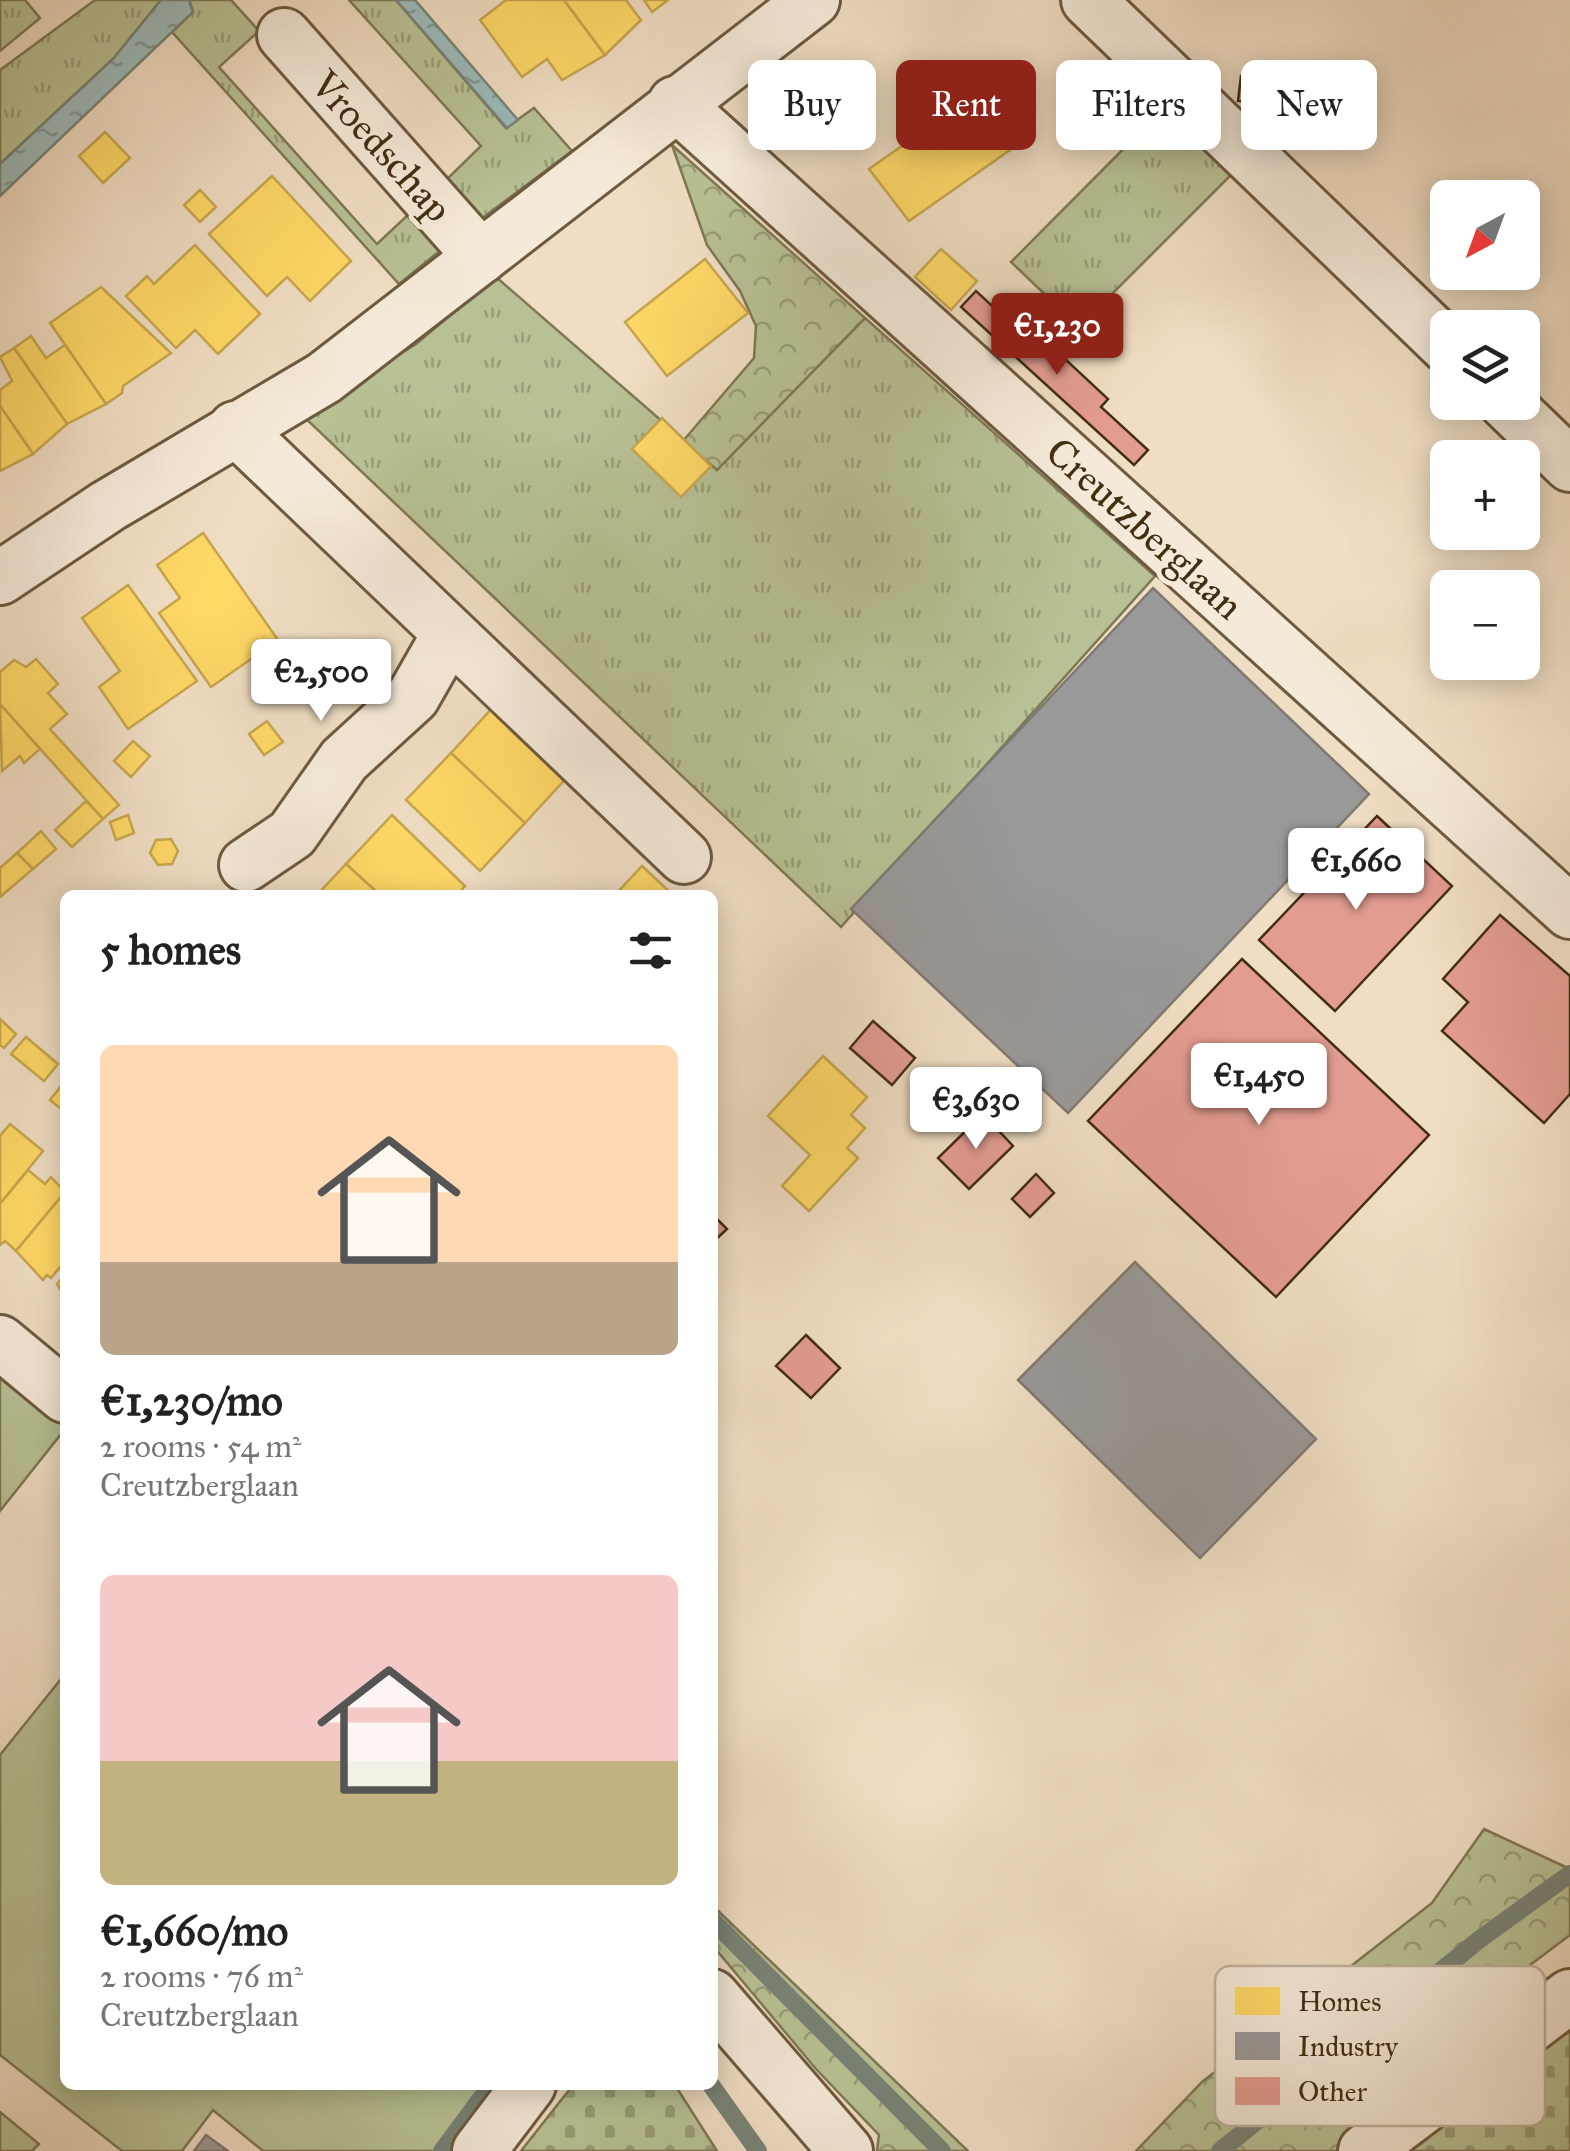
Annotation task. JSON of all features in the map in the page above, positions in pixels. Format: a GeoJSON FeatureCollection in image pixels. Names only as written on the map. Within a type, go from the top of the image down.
{"type":"FeatureCollection","features":[{"type":"Feature","properties":{"kind":"street"},"geometry":{"type":"LineString","coordinates":[[0,578],[235,428],[324,378],[812,0]]}},
{"type":"Feature","properties":{"kind":"street"},"geometry":{"type":"LineString","coordinates":[[1088,0],[1430,330]]}},
{"type":"Feature","properties":{"kind":"street","name":"Vroedschap"},"geometry":{"type":"LineString","coordinates":[[284,36],[481,257]]}},
{"type":"Feature","properties":{"kind":"street","name":"Creutzberglaan"},"geometry":{"type":"LineString","coordinates":[[675,104],[1570,912]]}},
{"type":"Feature","properties":{"kind":"street"},"geometry":{"type":"LineString","coordinates":[[1524,420],[1570,465]]}},
{"type":"Feature","properties":{"kind":"street"},"geometry":{"type":"LineString","coordinates":[[235,428],[684,857]]}},
{"type":"Feature","properties":{"kind":"street"},"geometry":{"type":"LineString","coordinates":[[246,865],[292,834],[344,760],[413,697],[450,634]]}},
{"type":"Feature","properties":{"kind":"street"},"geometry":{"type":"LineString","coordinates":[[0,1342],[60,1392]]}},
{"type":"Feature","properties":{"kind":"street"},"geometry":{"type":"LineString","coordinates":[[1545,2015],[1570,1996]]}},
{"type":"Feature","properties":{"kind":"street"},"geometry":{"type":"LineString","coordinates":[[718,2003],[846,2151]]}},
{"type":"Feature","properties":{"kind":"street"},"geometry":{"type":"LineString","coordinates":[[479,2151],[525,2090]]}},
{"type":"Feature","properties":{"kind":"street"},"geometry":{"type":"LineString","coordinates":[[1365,2151],[1398,2126]]}},
{"type":"Feature","properties":{"kind":"green space"},"geometry":{"type":"Polygon","coordinates":[[[0,0],[25,0],[40,18],[0,51],[0,0]]]}},
{"type":"Feature","properties":{"kind":"green space"},"geometry":{"type":"Polygon","coordinates":[[[95,0],[161,0],[113,59],[0,164],[0,70],[95,0]]]}},
{"type":"Feature","properties":{"kind":"green space"},"geometry":{"type":"Polygon","coordinates":[[[189,0],[231,0],[259,31],[219,67],[377,244],[411,212],[442,249],[399,284],[172,32],[193,12],[189,0]]]}},
{"type":"Feature","properties":{"kind":"green space"},"geometry":{"type":"Polygon","coordinates":[[[349,0],[396,0],[506,128],[534,108],[572,151],[481,219],[444,182],[481,146],[349,0]]]}},
{"type":"Feature","properties":{"kind":"green space"},"geometry":{"type":"Polygon","coordinates":[[[672,145],[865,318],[717,470],[683,441],[754,358],[756,326],[740,291],[707,245],[672,145]]]}},
{"type":"Feature","properties":{"kind":"green space"},"geometry":{"type":"Polygon","coordinates":[[[1221,145],[1242,164],[1079,327],[1011,262],[1122,150],[1221,150],[1221,145]]]}},
{"type":"Feature","properties":{"kind":"green space"},"geometry":{"type":"Polygon","coordinates":[[[496,277],[717,469],[865,318],[1155,576],[841,927],[302,415],[416,344],[496,277]]]}},
{"type":"Feature","properties":{"kind":"green space"},"geometry":{"type":"Polygon","coordinates":[[[0,1366],[60,1415],[60,1435],[0,1511],[0,1366]]]}},
{"type":"Feature","properties":{"kind":"green space"},"geometry":{"type":"Polygon","coordinates":[[[60,1680],[60,2090],[487,2090],[442,2151],[263,2151],[213,2110],[182,2151],[122,2151],[0,2055],[0,1755],[60,1680]]]}},
{"type":"Feature","properties":{"kind":"green space"},"geometry":{"type":"Polygon","coordinates":[[[1484,1829],[1570,1869],[1570,1935],[1529,1966],[1351,1966],[1432,1903],[1484,1829]]]}},
{"type":"Feature","properties":{"kind":"green space"},"geometry":{"type":"Polygon","coordinates":[[[718,1911],[968,2151],[877,2151],[879,2135],[816,2069],[718,1952],[718,1911]]]}},
{"type":"Feature","properties":{"kind":"green space"},"geometry":{"type":"Polygon","coordinates":[[[1570,2031],[1570,2151],[1399,2151],[1435,2126],[1545,2126],[1545,2049],[1570,2031]]]}},
{"type":"Feature","properties":{"kind":"green space"},"geometry":{"type":"Polygon","coordinates":[[[1215,2072],[1215,2126],[1509,2126],[1497,2151],[1136,2151],[1215,2072]]]}},
{"type":"Feature","properties":{"kind":"green space"},"geometry":{"type":"Polygon","coordinates":[[[569,2090],[678,2090],[717,2151],[521,2151],[569,2090]]]}},
{"type":"Feature","properties":{"kind":"green space"},"geometry":{"type":"Polygon","coordinates":[[[0,2112],[39,2144],[32,2151],[0,2151],[0,2112]]]}},
{"type":"Feature","properties":{"kind":"water"},"geometry":{"type":"Polygon","coordinates":[[[161,0],[189,0],[193,12],[0,196],[0,164],[113,59],[161,0]]]}},
{"type":"Feature","properties":{"kind":"water"},"geometry":{"type":"Polygon","coordinates":[[[396,0],[415,0],[518,120],[507,128],[396,0]]]}},
{"type":"Feature","properties":{"kind":"building: Homes"},"geometry":{"type":"Polygon","coordinates":[[[506,0],[564,0],[605,55],[562,80],[547,59],[522,77],[480,20],[506,0]]]}},
{"type":"Feature","properties":{"kind":"building: Homes"},"geometry":{"type":"Polygon","coordinates":[[[564,0],[626,0],[641,20],[605,55],[564,0]]]}},
{"type":"Feature","properties":{"kind":"building: Homes"},"geometry":{"type":"Polygon","coordinates":[[[644,0],[668,0],[652,12],[644,0]]]}},
{"type":"Feature","properties":{"kind":"building: Homes"},"geometry":{"type":"Polygon","coordinates":[[[105,132],[130,158],[103,183],[79,156],[105,132]]]}},
{"type":"Feature","properties":{"kind":"building: Homes"},"geometry":{"type":"Polygon","coordinates":[[[896,150],[1010,150],[909,221],[869,169],[896,150]]]}},
{"type":"Feature","properties":{"kind":"building: Homes"},"geometry":{"type":"Polygon","coordinates":[[[272,176],[351,261],[310,301],[287,277],[267,296],[209,234],[272,176]]]}},
{"type":"Feature","properties":{"kind":"building: Homes"},"geometry":{"type":"Polygon","coordinates":[[[200,190],[216,207],[200,222],[184,205],[200,190]]]}},
{"type":"Feature","properties":{"kind":"building: Homes"},"geometry":{"type":"Polygon","coordinates":[[[195,245],[260,314],[218,354],[195,330],[176,348],[126,296],[147,276],[154,284],[195,245]]]}},
{"type":"Feature","properties":{"kind":"building: Homes"},"geometry":{"type":"Polygon","coordinates":[[[941,249],[977,281],[951,310],[915,277],[941,249]]]}},
{"type":"Feature","properties":{"kind":"building: Homes"},"geometry":{"type":"Polygon","coordinates":[[[705,259],[748,313],[667,376],[625,322],[705,259]]]}},
{"type":"Feature","properties":{"kind":"building: Homes"},"geometry":{"type":"Polygon","coordinates":[[[101,287],[171,353],[123,386],[122,393],[106,404],[50,323],[101,287]]]}},
{"type":"Feature","properties":{"kind":"building: Homes"},"geometry":{"type":"Polygon","coordinates":[[[31,336],[46,358],[65,345],[106,404],[67,424],[14,348],[31,336]]]}},
{"type":"Feature","properties":{"kind":"building: Homes"},"geometry":{"type":"Polygon","coordinates":[[[14,348],[67,424],[33,454],[0,406],[0,390],[12,381],[0,357],[14,348]]]}},
{"type":"Feature","properties":{"kind":"building: Homes"},"geometry":{"type":"Polygon","coordinates":[[[0,406],[33,454],[0,471],[0,406]]]}},
{"type":"Feature","properties":{"kind":"building: Homes"},"geometry":{"type":"Polygon","coordinates":[[[662,418],[711,466],[681,497],[632,449],[662,418]]]}},
{"type":"Feature","properties":{"kind":"building: Homes"},"geometry":{"type":"Polygon","coordinates":[[[203,533],[278,640],[211,687],[159,613],[180,598],[157,565],[203,533]]]}},
{"type":"Feature","properties":{"kind":"building: Homes"},"geometry":{"type":"Polygon","coordinates":[[[128,585],[197,681],[128,729],[99,687],[120,671],[82,618],[128,585]]]}},
{"type":"Feature","properties":{"kind":"building: Homes"},"geometry":{"type":"Polygon","coordinates":[[[36,659],[58,684],[48,693],[67,714],[50,729],[119,805],[103,819],[0,704],[0,672],[14,660],[26,667],[36,659]]]}},
{"type":"Feature","properties":{"kind":"building: Homes"},"geometry":{"type":"Polygon","coordinates":[[[0,704],[40,749],[24,763],[20,756],[2,771],[0,704]]]}},
{"type":"Feature","properties":{"kind":"building: Homes"},"geometry":{"type":"Polygon","coordinates":[[[496,704],[570,774],[525,823],[451,753],[496,704]]]}},
{"type":"Feature","properties":{"kind":"building: Homes"},"geometry":{"type":"Polygon","coordinates":[[[267,721],[283,742],[264,755],[249,734],[267,721]]]}},
{"type":"Feature","properties":{"kind":"building: Homes"},"geometry":{"type":"Polygon","coordinates":[[[133,741],[150,756],[131,777],[114,761],[133,741]]]}},
{"type":"Feature","properties":{"kind":"building: Homes"},"geometry":{"type":"Polygon","coordinates":[[[451,753],[525,823],[480,871],[406,800],[451,753]]]}},
{"type":"Feature","properties":{"kind":"building: Homes"},"geometry":{"type":"Polygon","coordinates":[[[86,801],[103,819],[72,847],[55,830],[86,801]]]}},
{"type":"Feature","properties":{"kind":"building: Homes"},"geometry":{"type":"Polygon","coordinates":[[[128,815],[134,833],[116,840],[110,822],[128,815]]]}},
{"type":"Feature","properties":{"kind":"building: Homes"},"geometry":{"type":"Polygon","coordinates":[[[392,815],[465,886],[461,890],[375,890],[346,864],[392,815]]]}},
{"type":"Feature","properties":{"kind":"building: Homes"},"geometry":{"type":"Polygon","coordinates":[[[41,831],[56,849],[33,869],[17,853],[41,831]]]}},
{"type":"Feature","properties":{"kind":"building: Homes"},"geometry":{"type":"Polygon","coordinates":[[[171,839],[178,851],[172,864],[158,865],[150,853],[156,840],[171,839]]]}},
{"type":"Feature","properties":{"kind":"building: Homes"},"geometry":{"type":"Polygon","coordinates":[[[17,853],[33,869],[0,897],[0,868],[17,853]]]}},
{"type":"Feature","properties":{"kind":"building: Homes"},"geometry":{"type":"Polygon","coordinates":[[[346,864],[375,890],[322,890],[346,864]]]}},
{"type":"Feature","properties":{"kind":"building: Homes"},"geometry":{"type":"Polygon","coordinates":[[[642,866],[668,890],[620,890],[642,866]]]}},
{"type":"Feature","properties":{"kind":"building: Homes"},"geometry":{"type":"Polygon","coordinates":[[[0,1019],[16,1034],[4,1048],[0,1045],[0,1019]]]}},
{"type":"Feature","properties":{"kind":"building: Homes"},"geometry":{"type":"Polygon","coordinates":[[[26,1037],[58,1064],[44,1081],[11,1054],[26,1037]]]}},
{"type":"Feature","properties":{"kind":"building: Homes"},"geometry":{"type":"Polygon","coordinates":[[[823,1056],[867,1097],[851,1115],[865,1128],[847,1148],[858,1158],[809,1211],[782,1186],[810,1155],[768,1116],[823,1056]]]}},
{"type":"Feature","properties":{"kind":"building: Homes"},"geometry":{"type":"Polygon","coordinates":[[[60,1087],[60,1108],[50,1100],[60,1087]]]}},
{"type":"Feature","properties":{"kind":"building: Homes"},"geometry":{"type":"Polygon","coordinates":[[[10,1124],[43,1151],[0,1204],[0,1136],[10,1124]]]}},
{"type":"Feature","properties":{"kind":"building: Homes"},"geometry":{"type":"Polygon","coordinates":[[[28,1170],[45,1184],[51,1177],[60,1187],[60,1198],[16,1251],[5,1241],[0,1245],[0,1204],[28,1170]]]}},
{"type":"Feature","properties":{"kind":"building: Homes"},"geometry":{"type":"Polygon","coordinates":[[[60,1198],[60,1267],[51,1278],[47,1275],[43,1280],[16,1251],[60,1198]]]}},
{"type":"Feature","properties":{"kind":"building: Industry"},"geometry":{"type":"Polygon","coordinates":[[[1153,588],[1369,794],[1068,1113],[851,909],[1153,588]]]}},
{"type":"Feature","properties":{"kind":"building: Industry"},"geometry":{"type":"Polygon","coordinates":[[[1135,1262],[1316,1439],[1200,1558],[1018,1380],[1135,1262]]]}},
{"type":"Feature","properties":{"kind":"building: Industry"},"geometry":{"type":"Polygon","coordinates":[[[206,2135],[228,2151],[194,2151],[206,2135]]]}},
{"type":"Feature","properties":{"kind":"building: Other"},"geometry":{"type":"Polygon","coordinates":[[[976,291],[1056,365],[1063,357],[1108,399],[1101,407],[1148,450],[1134,465],[961,307],[976,291]]]}},
{"type":"Feature","properties":{"kind":"building: Other"},"geometry":{"type":"Polygon","coordinates":[[[1377,816],[1452,886],[1335,1011],[1259,940],[1377,816]]]}},
{"type":"Feature","properties":{"kind":"building: Other"},"geometry":{"type":"Polygon","coordinates":[[[1500,915],[1570,976],[1570,1094],[1544,1123],[1442,1031],[1468,1002],[1443,979],[1500,915]]]}},
{"type":"Feature","properties":{"kind":"building: Other"},"geometry":{"type":"Polygon","coordinates":[[[1242,959],[1429,1135],[1276,1297],[1088,1121],[1242,959]]]}},
{"type":"Feature","properties":{"kind":"building: Other"},"geometry":{"type":"Polygon","coordinates":[[[873,1021],[915,1058],[892,1085],[850,1048],[873,1021]]]}},
{"type":"Feature","properties":{"kind":"building: Other"},"geometry":{"type":"Polygon","coordinates":[[[983,1114],[1013,1146],[969,1189],[938,1158],[983,1114]]]}},
{"type":"Feature","properties":{"kind":"building: Other"},"geometry":{"type":"Polygon","coordinates":[[[1036,1174],[1054,1193],[1030,1217],[1012,1199],[1036,1174]]]}},
{"type":"Feature","properties":{"kind":"building: Other"},"geometry":{"type":"Polygon","coordinates":[[[718,1220],[727,1229],[718,1237],[718,1220]]]}},
{"type":"Feature","properties":{"kind":"building: Other"},"geometry":{"type":"Polygon","coordinates":[[[806,1335],[840,1368],[811,1398],[776,1366],[806,1335]]]}},
{"type":"Feature","properties":{"kind":"waterway"},"geometry":{"type":"LineString","coordinates":[[1447,1966],[1570,1874]]}},
{"type":"Feature","properties":{"kind":"waterway"},"geometry":{"type":"LineString","coordinates":[[718,1926],[942,2151]]}},
{"type":"Feature","properties":{"kind":"waterway"},"geometry":{"type":"LineString","coordinates":[[442,2151],[487,2090]]}},
{"type":"Feature","properties":{"kind":"waterway"},"geometry":{"type":"LineString","coordinates":[[715,2090],[758,2151]]}},
{"type":"Feature","properties":{"kind":"waterway"},"geometry":{"type":"LineString","coordinates":[[1220,2151],[1251,2126]]}}]}
